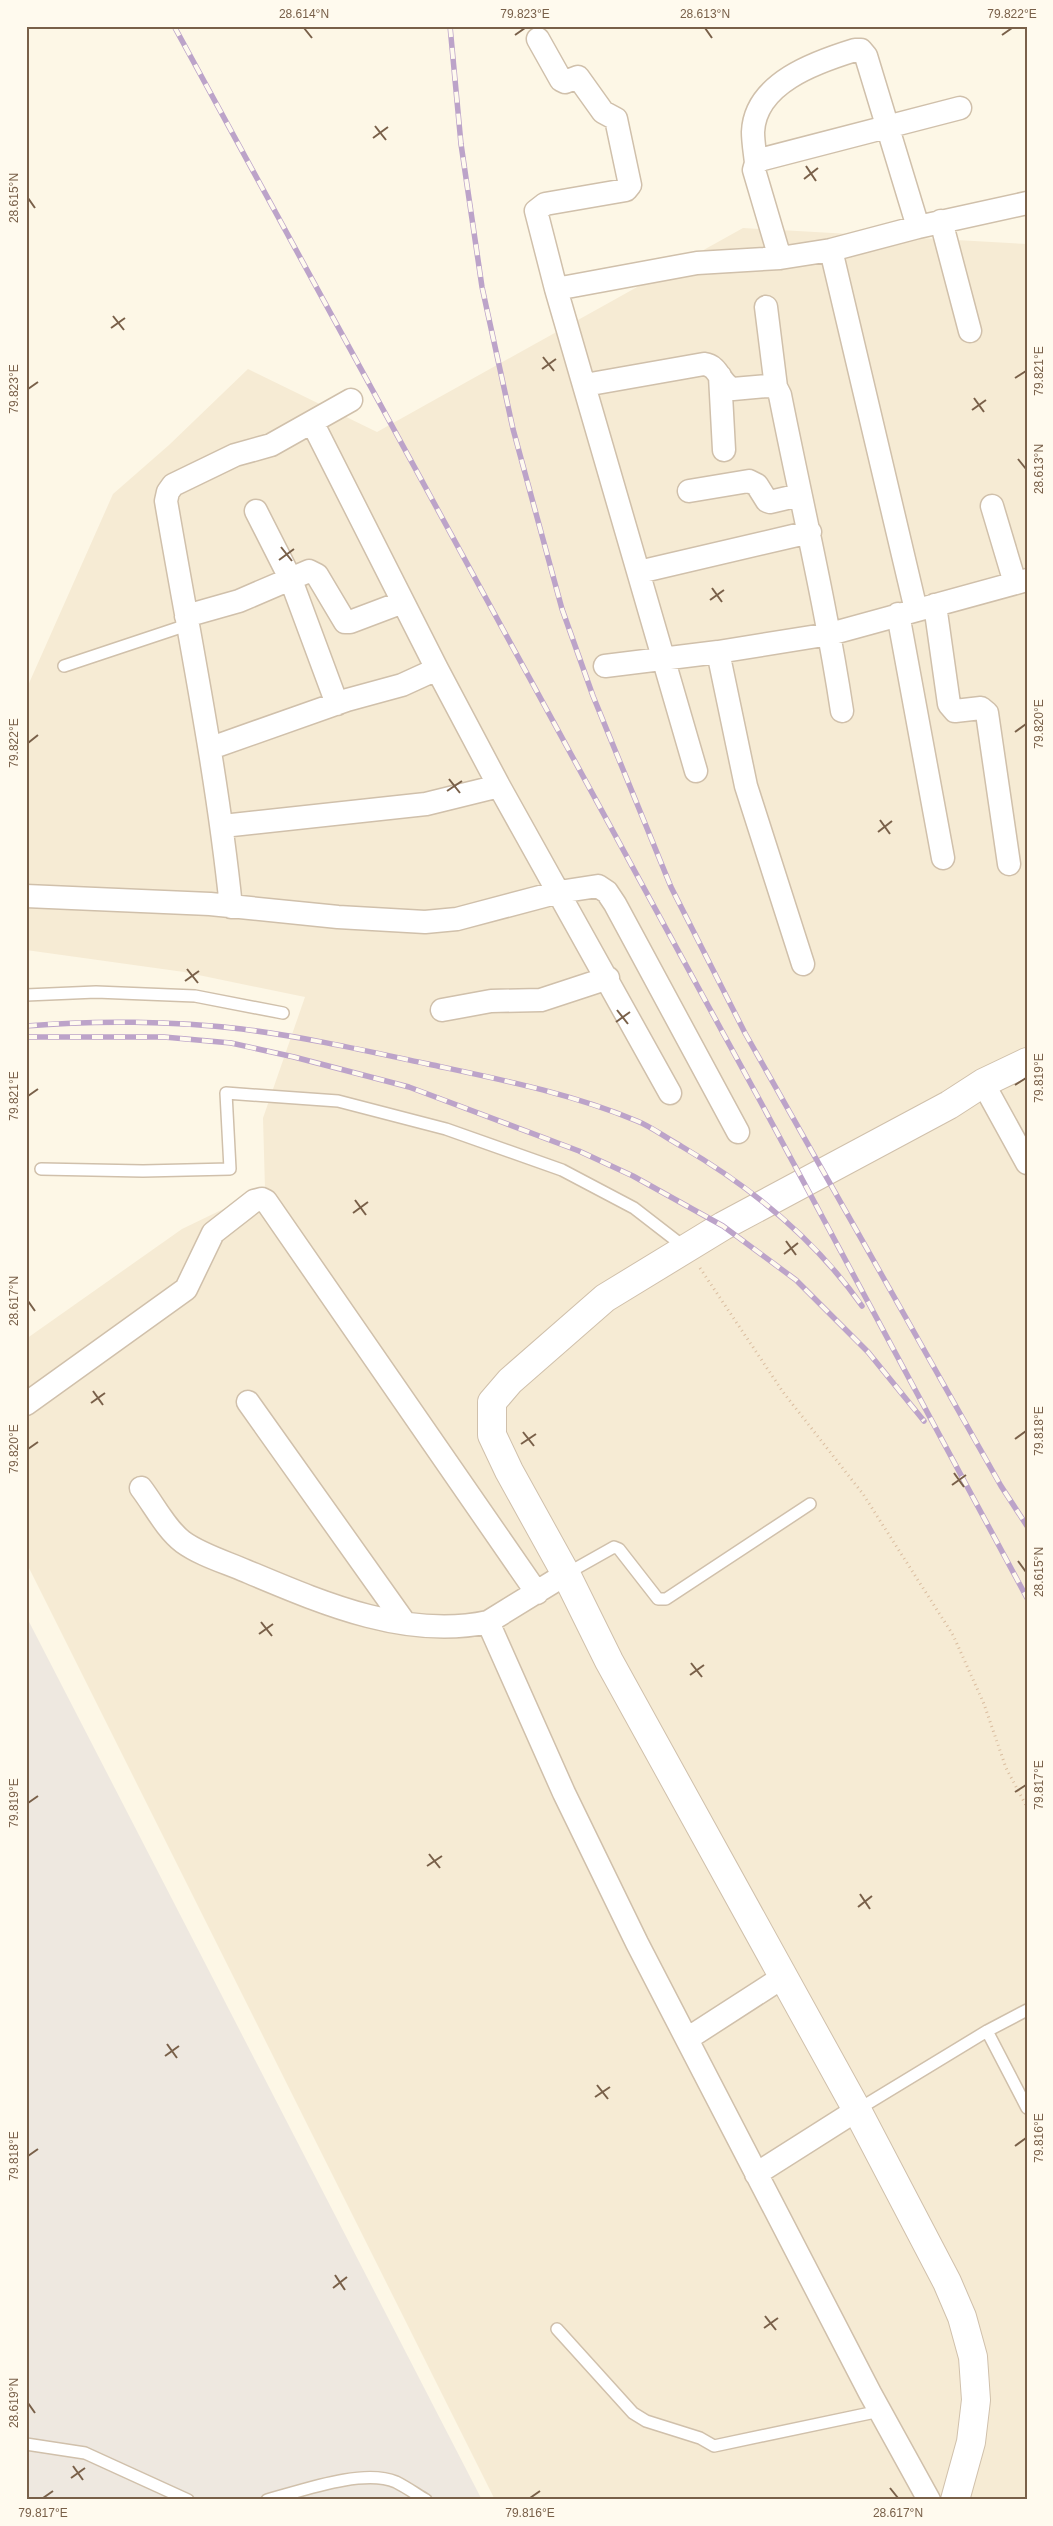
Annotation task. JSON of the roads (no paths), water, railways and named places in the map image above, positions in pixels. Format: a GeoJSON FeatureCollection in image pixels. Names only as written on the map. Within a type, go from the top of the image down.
{"type":"FeatureCollection","features":[{"type":"Feature","properties":{"kind":"street"},"geometry":{"type":"LineString","coordinates":[[538,39],[561,80],[566,82],[578,77],[603,112],[616,118],[630,184],[626,190],[545,204],[536,211],[556,289],[696,771]]}},
{"type":"Feature","properties":{"kind":"street"},"geometry":{"type":"LineString","coordinates":[[780,258],[754,170],[756,163],[753,132],[760,108],[784,81],[815,63],[855,50],[861,50],[866,56],[918,226]]}},
{"type":"Feature","properties":{"kind":"street"},"geometry":{"type":"LineString","coordinates":[[756,163],[763,159],[960,108]]}},
{"type":"Feature","properties":{"kind":"street"},"geometry":{"type":"LineString","coordinates":[[556,289],[697,263],[780,258],[831,250],[918,226],[1027,203]]}},
{"type":"Feature","properties":{"kind":"street"},"geometry":{"type":"LineString","coordinates":[[941,221],[970,331]]}},
{"type":"Feature","properties":{"kind":"street"},"geometry":{"type":"LineString","coordinates":[[831,250],[917,610],[954,711],[981,708],[987,713],[1009,864]]}},
{"type":"Feature","properties":{"kind":"street"},"geometry":{"type":"LineString","coordinates":[[766,307],[776,387],[780,395],[800,495],[810,532],[830,634],[842,711]]}},
{"type":"Feature","properties":{"kind":"street"},"geometry":{"type":"LineString","coordinates":[[585,385],[704,364],[715,368],[728,387],[732,389],[776,387]]}},
{"type":"Feature","properties":{"kind":"street"},"geometry":{"type":"LineString","coordinates":[[720,376],[724,450]]}},
{"type":"Feature","properties":{"kind":"street"},"geometry":{"type":"LineString","coordinates":[[231,907],[211,748],[166,500],[168,492],[173,485],[235,455],[271,445],[350,400]]}},
{"type":"Feature","properties":{"kind":"street"},"geometry":{"type":"LineString","coordinates":[[312,422],[437,669],[499,786],[608,978],[670,1093]]}},
{"type":"Feature","properties":{"kind":"street"},"geometry":{"type":"LineString","coordinates":[[689,491],[749,481],[756,485],[767,501],[770,502],[800,495]]}},
{"type":"Feature","properties":{"kind":"street"},"geometry":{"type":"LineString","coordinates":[[605,666],[718,652],[830,634],[1021,582],[992,506]]}},
{"type":"Feature","properties":{"kind":"street"},"geometry":{"type":"LineString","coordinates":[[256,511],[291,580],[337,704]]}},
{"type":"Feature","properties":{"kind":"street"},"geometry":{"type":"LineString","coordinates":[[639,572],[810,532]]}},
{"type":"Feature","properties":{"kind":"street"},"geometry":{"type":"LineString","coordinates":[[187,620],[239,601],[309,571],[314,572],[345,622],[350,622],[403,602]]}},
{"type":"Feature","properties":{"kind":"street"},"geometry":{"type":"LineString","coordinates":[[917,610],[943,858]]}},
{"type":"Feature","properties":{"kind":"street"},"geometry":{"type":"LineString","coordinates":[[718,652],[746,786],[803,964]]}},
{"type":"Feature","properties":{"kind":"street"},"geometry":{"type":"LineString","coordinates":[[211,748],[337,704],[402,685],[437,669]]}},
{"type":"Feature","properties":{"kind":"street"},"geometry":{"type":"LineString","coordinates":[[222,826],[418,805],[445,801],[499,786]]}},
{"type":"Feature","properties":{"kind":"street"},"geometry":{"type":"LineString","coordinates":[[26,896],[231,907],[338,917],[425,922],[457,919],[559,892],[598,886],[607,892],[738,1132]]}},
{"type":"Feature","properties":{"kind":"street"},"geometry":{"type":"LineString","coordinates":[[442,1010],[490,1001],[541,1000],[608,978]]}},
{"type":"Feature","properties":{"kind":"street"},"geometry":{"type":"LineString","coordinates":[[955,2500],[971,2442],[976,2400],[972,2356],[962,2317],[947,2282],[857,2110],[609,1661],[566,1574],[508,1472],[492,1435],[492,1402],[510,1381],[605,1298],[687,1250],[723,1226],[940,1109],[983,1083],[1027,1062]]}},
{"type":"Feature","properties":{"kind":"street"},"geometry":{"type":"LineString","coordinates":[[983,1083],[1027,1163]]}},
{"type":"Feature","properties":{"kind":"street"},"geometry":{"type":"LineString","coordinates":[[26,1404],[186,1289],[213,1233],[254,1201],[262,1199],[266,1201],[537,1593]]}},
{"type":"Feature","properties":{"kind":"street"},"geometry":{"type":"LineString","coordinates":[[248,1402],[405,1623]]}},
{"type":"Feature","properties":{"kind":"street"},"geometry":{"type":"LineString","coordinates":[[141,1488],[176,1536],[196,1549],[338,1608],[372,1618],[405,1623],[474,1625],[488,1622],[566,1574]]}},
{"type":"Feature","properties":{"kind":"street"},"geometry":{"type":"LineString","coordinates":[[488,1622],[564,1793],[687,2039],[880,2411],[929,2500]]}},
{"type":"Feature","properties":{"kind":"street"},"geometry":{"type":"LineString","coordinates":[[687,2039],[783,1977]]}},
{"type":"Feature","properties":{"kind":"street"},"geometry":{"type":"LineString","coordinates":[[756,2174],[857,2110]]}},
{"type":"Feature","properties":{"kind":"lane"},"geometry":{"type":"LineString","coordinates":[[64,666],[187,620]]}},
{"type":"Feature","properties":{"kind":"lane"},"geometry":{"type":"LineString","coordinates":[[26,995],[96,992],[195,996],[283,1013]]}},
{"type":"Feature","properties":{"kind":"lane"},"geometry":{"type":"LineString","coordinates":[[41,1169],[143,1171],[230,1169],[226,1093],[310,1097],[338,1101],[446,1130],[562,1170],[634,1208],[687,1250]]}},
{"type":"Feature","properties":{"kind":"lane"},"geometry":{"type":"LineString","coordinates":[[566,1574],[614,1547],[619,1548],[651,1593],[658,1599],[666,1599],[810,1504]]}},
{"type":"Feature","properties":{"kind":"lane"},"geometry":{"type":"LineString","coordinates":[[857,2110],[987,2031],[1027,2010]]}},
{"type":"Feature","properties":{"kind":"lane"},"geometry":{"type":"LineString","coordinates":[[987,2031],[1027,2108]]}},
{"type":"Feature","properties":{"kind":"lane"},"geometry":{"type":"LineString","coordinates":[[557,2329],[633,2413],[646,2421],[700,2438],[714,2446],[880,2411]]}},
{"type":"Feature","properties":{"kind":"lane"},"geometry":{"type":"LineString","coordinates":[[26,2444],[86,2453],[188,2500]]}},
{"type":"Feature","properties":{"kind":"lane"},"geometry":{"type":"LineString","coordinates":[[267,2500],[360,2477],[378,2478],[395,2482],[426,2500]]}},
{"type":"Feature","properties":{"kind":"railway"},"geometry":{"type":"LineString","coordinates":[[174,26],[759,1099],[1027,1598]]}},
{"type":"Feature","properties":{"kind":"railway"},"geometry":{"type":"LineString","coordinates":[[450,26],[461,144],[482,287],[513,429],[562,609],[593,696],[671,887],[745,1033],[1001,1486],[1027,1526]]}},
{"type":"Feature","properties":{"kind":"railway"},"geometry":{"type":"LineString","coordinates":[[26,1026],[134,1022],[189,1024],[266,1032],[382,1054],[507,1081],[586,1102],[648,1126],[707,1162],[757,1197],[824,1258],[862,1306]]}},
{"type":"Feature","properties":{"kind":"railway"},"geometry":{"type":"LineString","coordinates":[[26,1037],[164,1037],[231,1043],[294,1057],[409,1087],[579,1151],[633,1176],[723,1226],[796,1280],[868,1352],[924,1421]]}}]}
